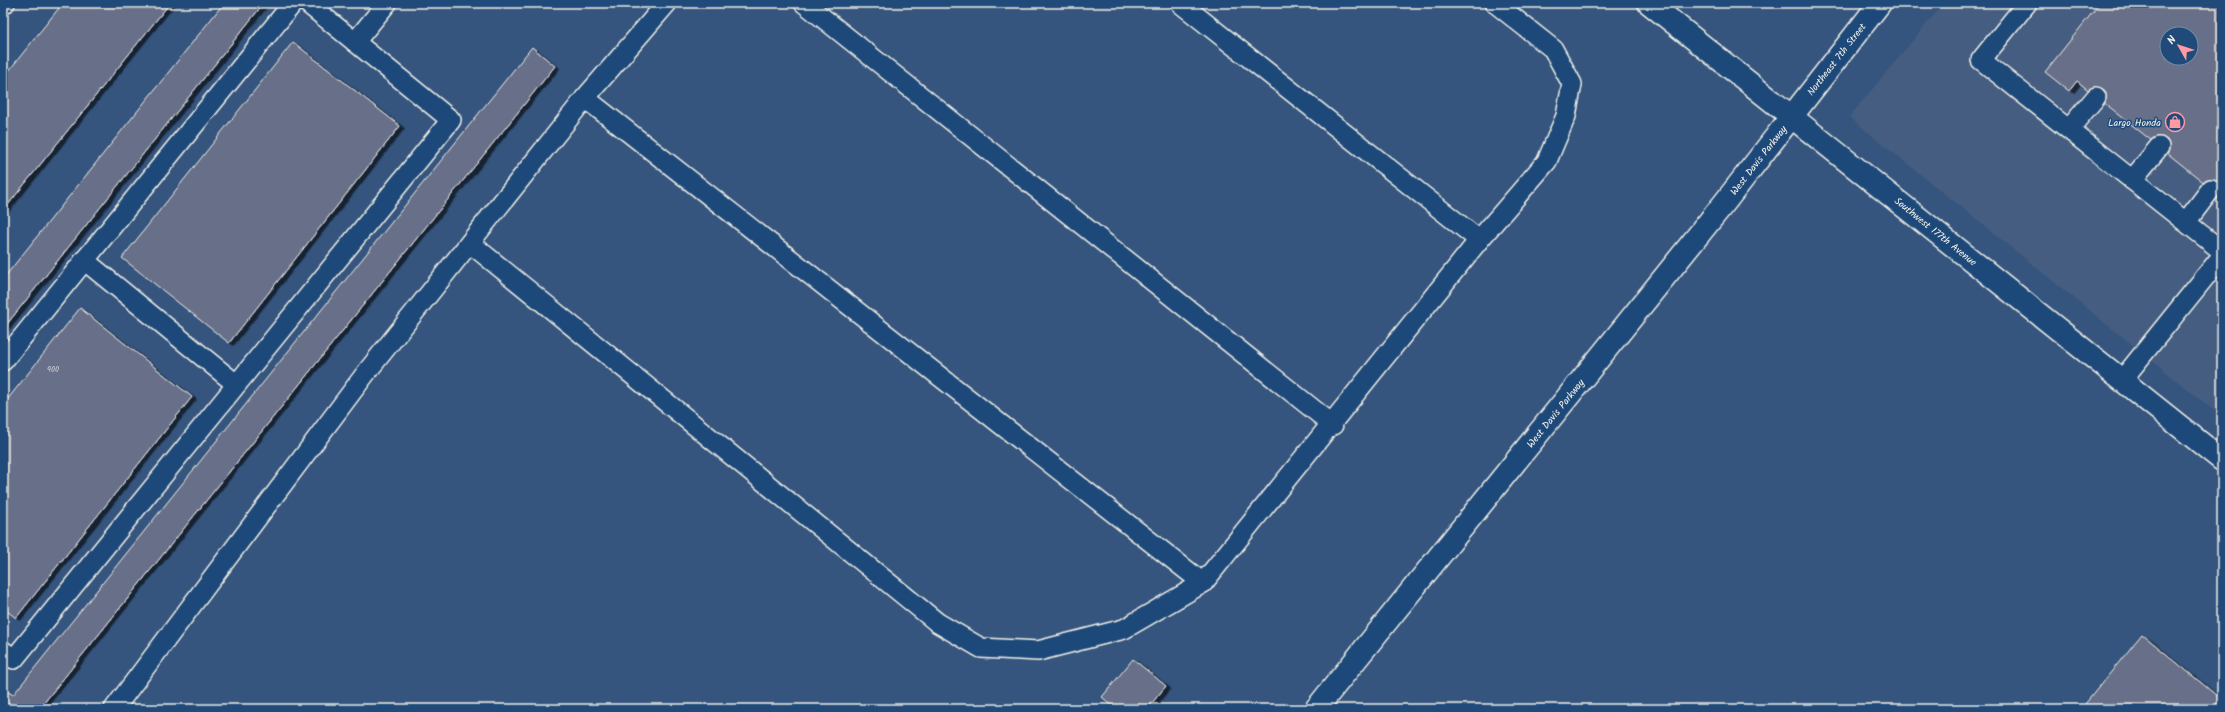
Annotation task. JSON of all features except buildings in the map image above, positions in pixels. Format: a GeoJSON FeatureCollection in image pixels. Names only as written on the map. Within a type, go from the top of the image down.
{"type":"FeatureCollection","features":[{"type":"Feature","properties":{"kind":"street","name":"Southwest 177th Avenue"},"geometry":{"type":"LineString","coordinates":[[1649,3],[1792,115],[2222,460]]}},
{"type":"Feature","properties":{"kind":"street","name":"Northeast 7th Street"},"geometry":{"type":"LineString","coordinates":[[1792,115],[1874,5]]}},
{"type":"Feature","properties":{"kind":"street","name":"West Davis Parkway"},"geometry":{"type":"LineString","coordinates":[[1316,709],[1725,202],[1792,115]]}},
{"type":"Feature","properties":{"kind":"lane"},"geometry":{"type":"LineString","coordinates":[[3,361],[293,3]]}},
{"type":"Feature","properties":{"kind":"lane"},"geometry":{"type":"LineString","coordinates":[[3,651],[14,660],[451,120],[307,3]]}},
{"type":"Feature","properties":{"kind":"lane"},"geometry":{"type":"LineString","coordinates":[[355,42],[387,3]]}},
{"type":"Feature","properties":{"kind":"lane"},"geometry":{"type":"LineString","coordinates":[[114,709],[366,373],[585,98],[667,3]]}},
{"type":"Feature","properties":{"kind":"lane"},"geometry":{"type":"LineString","coordinates":[[804,3],[1333,425]]}},
{"type":"Feature","properties":{"kind":"lane"},"geometry":{"type":"LineString","coordinates":[[1180,3],[1479,240]]}},
{"type":"Feature","properties":{"kind":"lane"},"geometry":{"type":"LineString","coordinates":[[470,242],[938,623],[981,648],[1038,651],[1124,629],[1203,583],[1333,425],[1479,240],[1546,161],[1566,116],[1572,84],[1553,49],[1495,3]]}},
{"type":"Feature","properties":{"kind":"lane"},"geometry":{"type":"LineString","coordinates":[[2027,3],[1981,60],[2222,250]]}},
{"type":"Feature","properties":{"kind":"lane"},"geometry":{"type":"LineString","coordinates":[[2069,129],[2096,97]]}},
{"type":"Feature","properties":{"kind":"lane"},"geometry":{"type":"LineString","coordinates":[[585,98],[1203,583]]}},
{"type":"Feature","properties":{"kind":"lane"},"geometry":{"type":"LineString","coordinates":[[2132,180],[2159,147]]}},
{"type":"Feature","properties":{"kind":"lane"},"geometry":{"type":"LineString","coordinates":[[2186,222],[2211,189]]}},
{"type":"Feature","properties":{"kind":"lane"},"geometry":{"type":"LineString","coordinates":[[2122,380],[2222,256]]}},
{"type":"Feature","properties":{"kind":"lane"},"geometry":{"type":"LineString","coordinates":[[84,260],[236,384]]}},
{"type":"Feature","properties":{"kind":"shaded area"},"geometry":{"type":"Polygon","coordinates":[[[1944,3],[2222,3],[2222,417],[1849,117],[1944,3]]]}},
{"type":"Feature","properties":{"kind":"place","name":"Largo Honda"},"geometry":{"type":"Point","coordinates":[2175,122]}}]}
